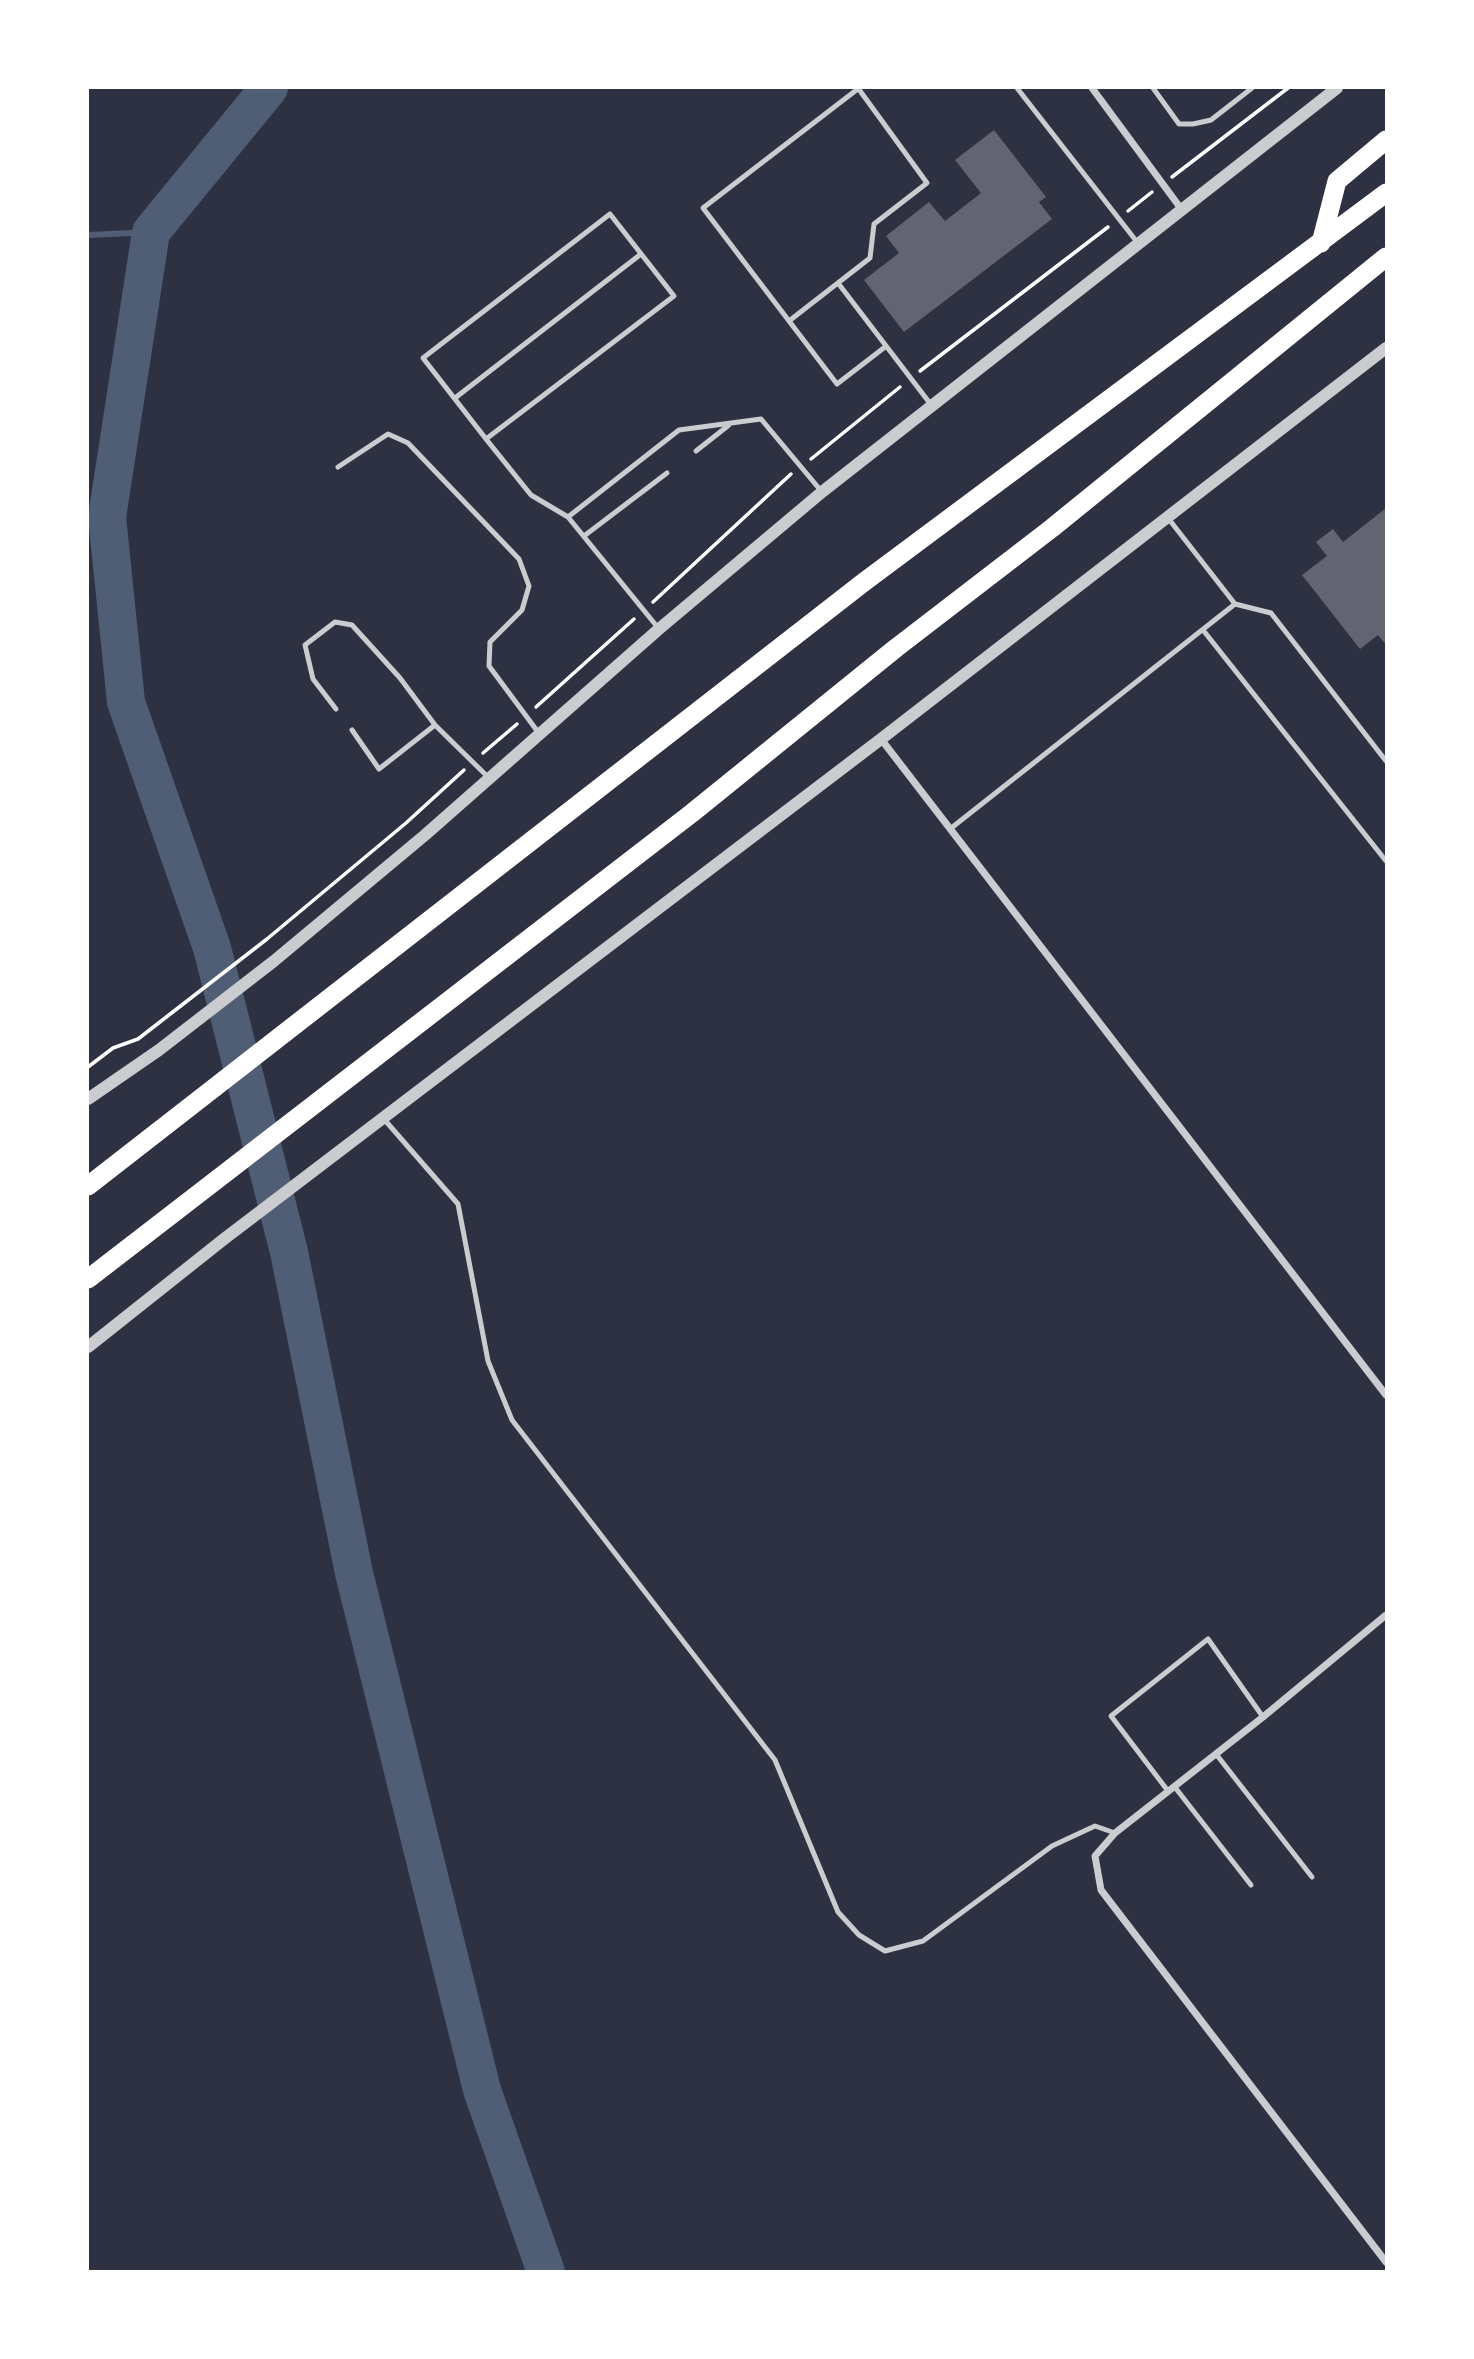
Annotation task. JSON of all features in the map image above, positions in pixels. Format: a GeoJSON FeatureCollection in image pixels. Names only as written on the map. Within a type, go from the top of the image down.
{"type":"FeatureCollection","features":[{"type":"Feature","properties":{"kind":"highway"},"geometry":{"type":"LineString","coordinates":[[1321,243],[1337,181],[1387,141]]}},
{"type":"Feature","properties":{"kind":"highway"},"geometry":{"type":"LineString","coordinates":[[88,1186],[331,999],[524,843],[853,590],[1387,193]]}},
{"type":"Feature","properties":{"kind":"highway"},"geometry":{"type":"LineString","coordinates":[[88,1279],[302,1116],[1052,528],[1387,257]]}},
{"type":"Feature","properties":{"kind":"street"},"geometry":{"type":"LineString","coordinates":[[1092,88],[1182,210]]}},
{"type":"Feature","properties":{"kind":"street"},"geometry":{"type":"LineString","coordinates":[[88,1099],[159,1050],[274,961],[490,779],[659,629],[821,492],[1337,88]]}},
{"type":"Feature","properties":{"kind":"street"},"geometry":{"type":"LineString","coordinates":[[88,1347],[224,1239],[881,739],[1387,348]]}},
{"type":"Feature","properties":{"kind":"street"},"geometry":{"type":"LineString","coordinates":[[881,739],[1387,1395]]}},
{"type":"Feature","properties":{"kind":"street"},"geometry":{"type":"LineString","coordinates":[[1387,1615],[1115,1833],[1095,1856],[1101,1890],[1387,2262]]}},
{"type":"Feature","properties":{"kind":"lane"},"geometry":{"type":"LineString","coordinates":[[789,321],[870,258],[874,224],[927,183],[858,88],[703,208],[789,321],[837,384],[885,347]]}},
{"type":"Feature","properties":{"kind":"lane"},"geometry":{"type":"LineString","coordinates":[[1017,88],[1139,245]]}},
{"type":"Feature","properties":{"kind":"lane"},"geometry":{"type":"LineString","coordinates":[[1153,88],[1179,124],[1193,124],[1211,120],[1252,88]]}},
{"type":"Feature","properties":{"kind":"lane"},"geometry":{"type":"LineString","coordinates":[[486,439],[674,296],[610,214],[424,358],[486,439],[531,495],[568,517],[659,629]]}},
{"type":"Feature","properties":{"kind":"lane"},"geometry":{"type":"LineString","coordinates":[[455,398],[641,254]]}},
{"type":"Feature","properties":{"kind":"lane"},"geometry":{"type":"LineString","coordinates":[[838,283],[933,406]]}},
{"type":"Feature","properties":{"kind":"lane"},"geometry":{"type":"LineString","coordinates":[[568,517],[679,430],[761,419],[821,492]]}},
{"type":"Feature","properties":{"kind":"lane"},"geometry":{"type":"LineString","coordinates":[[696,451],[731,424]]}},
{"type":"Feature","properties":{"kind":"lane"},"geometry":{"type":"LineString","coordinates":[[338,467],[387,434],[408,443],[519,559],[529,586],[522,610],[490,642],[489,666],[540,735]]}},
{"type":"Feature","properties":{"kind":"lane"},"geometry":{"type":"LineString","coordinates":[[584,536],[667,473]]}},
{"type":"Feature","properties":{"kind":"lane"},"geometry":{"type":"LineString","coordinates":[[1168,518],[1235,604],[1271,613],[1387,761]]}},
{"type":"Feature","properties":{"kind":"lane"},"geometry":{"type":"LineString","coordinates":[[950,829],[1235,604]]}},
{"type":"Feature","properties":{"kind":"lane"},"geometry":{"type":"LineString","coordinates":[[336,709],[313,679],[305,645],[335,622],[352,625],[400,678],[435,725],[490,779]]}},
{"type":"Feature","properties":{"kind":"lane"},"geometry":{"type":"LineString","coordinates":[[1203,630],[1387,861]]}},
{"type":"Feature","properties":{"kind":"lane"},"geometry":{"type":"LineString","coordinates":[[352,730],[379,769],[435,725]]}},
{"type":"Feature","properties":{"kind":"lane"},"geometry":{"type":"LineString","coordinates":[[383,1118],[458,1204],[488,1361],[512,1420],[775,1760],[838,1912],[859,1935],[886,1951],[922,1941],[1052,1846],[1095,1826],[1115,1833]]}},
{"type":"Feature","properties":{"kind":"lane"},"geometry":{"type":"LineString","coordinates":[[1251,1885],[1111,1716],[1208,1639],[1263,1717]]}},
{"type":"Feature","properties":{"kind":"lane"},"geometry":{"type":"LineString","coordinates":[[1216,1754],[1311,1877]]}},
{"type":"Feature","properties":{"kind":"path"},"geometry":{"type":"LineString","coordinates":[[1176,174],[1288,88]]}},
{"type":"Feature","properties":{"kind":"path"},"geometry":{"type":"LineString","coordinates":[[1128,211],[1149,195]]}},
{"type":"Feature","properties":{"kind":"path"},"geometry":{"type":"LineString","coordinates":[[920,371],[1104,230]]}},
{"type":"Feature","properties":{"kind":"path"},"geometry":{"type":"LineString","coordinates":[[816,454],[895,391]]}},
{"type":"Feature","properties":{"kind":"path"},"geometry":{"type":"LineString","coordinates":[[663,593],[789,476]]}},
{"type":"Feature","properties":{"kind":"path"},"geometry":{"type":"LineString","coordinates":[[543,701],[621,629]]}},
{"type":"Feature","properties":{"kind":"path"},"geometry":{"type":"LineString","coordinates":[[488,749],[511,729]]}},
{"type":"Feature","properties":{"kind":"path"},"geometry":{"type":"LineString","coordinates":[[88,1067],[113,1048],[138,1039],[267,939],[406,823],[455,777]]}},
{"type":"Feature","properties":{"kind":"building"},"geometry":{"type":"Polygon","coordinates":[[[994,130],[1046,197],[1039,202],[1052,219],[904,332],[864,280],[899,253],[886,236],[929,202],[945,221],[981,193],[955,160],[994,130]]]}},
{"type":"Feature","properties":{"kind":"building"},"geometry":{"type":"Polygon","coordinates":[[[1386,508],[1386,645],[1378,635],[1360,649],[1302,575],[1327,556],[1316,542],[1333,529],[1343,542],[1386,508]]]}},
{"type":"Feature","properties":{"kind":"waterway"},"geometry":{"type":"LineString","coordinates":[[269,88],[151,232],[107,517],[126,702],[212,948],[289,1252],[354,1573],[482,2090],[546,2272]]}},
{"type":"Feature","properties":{"kind":"waterway"},"geometry":{"type":"LineString","coordinates":[[88,235],[151,232]]}}]}
